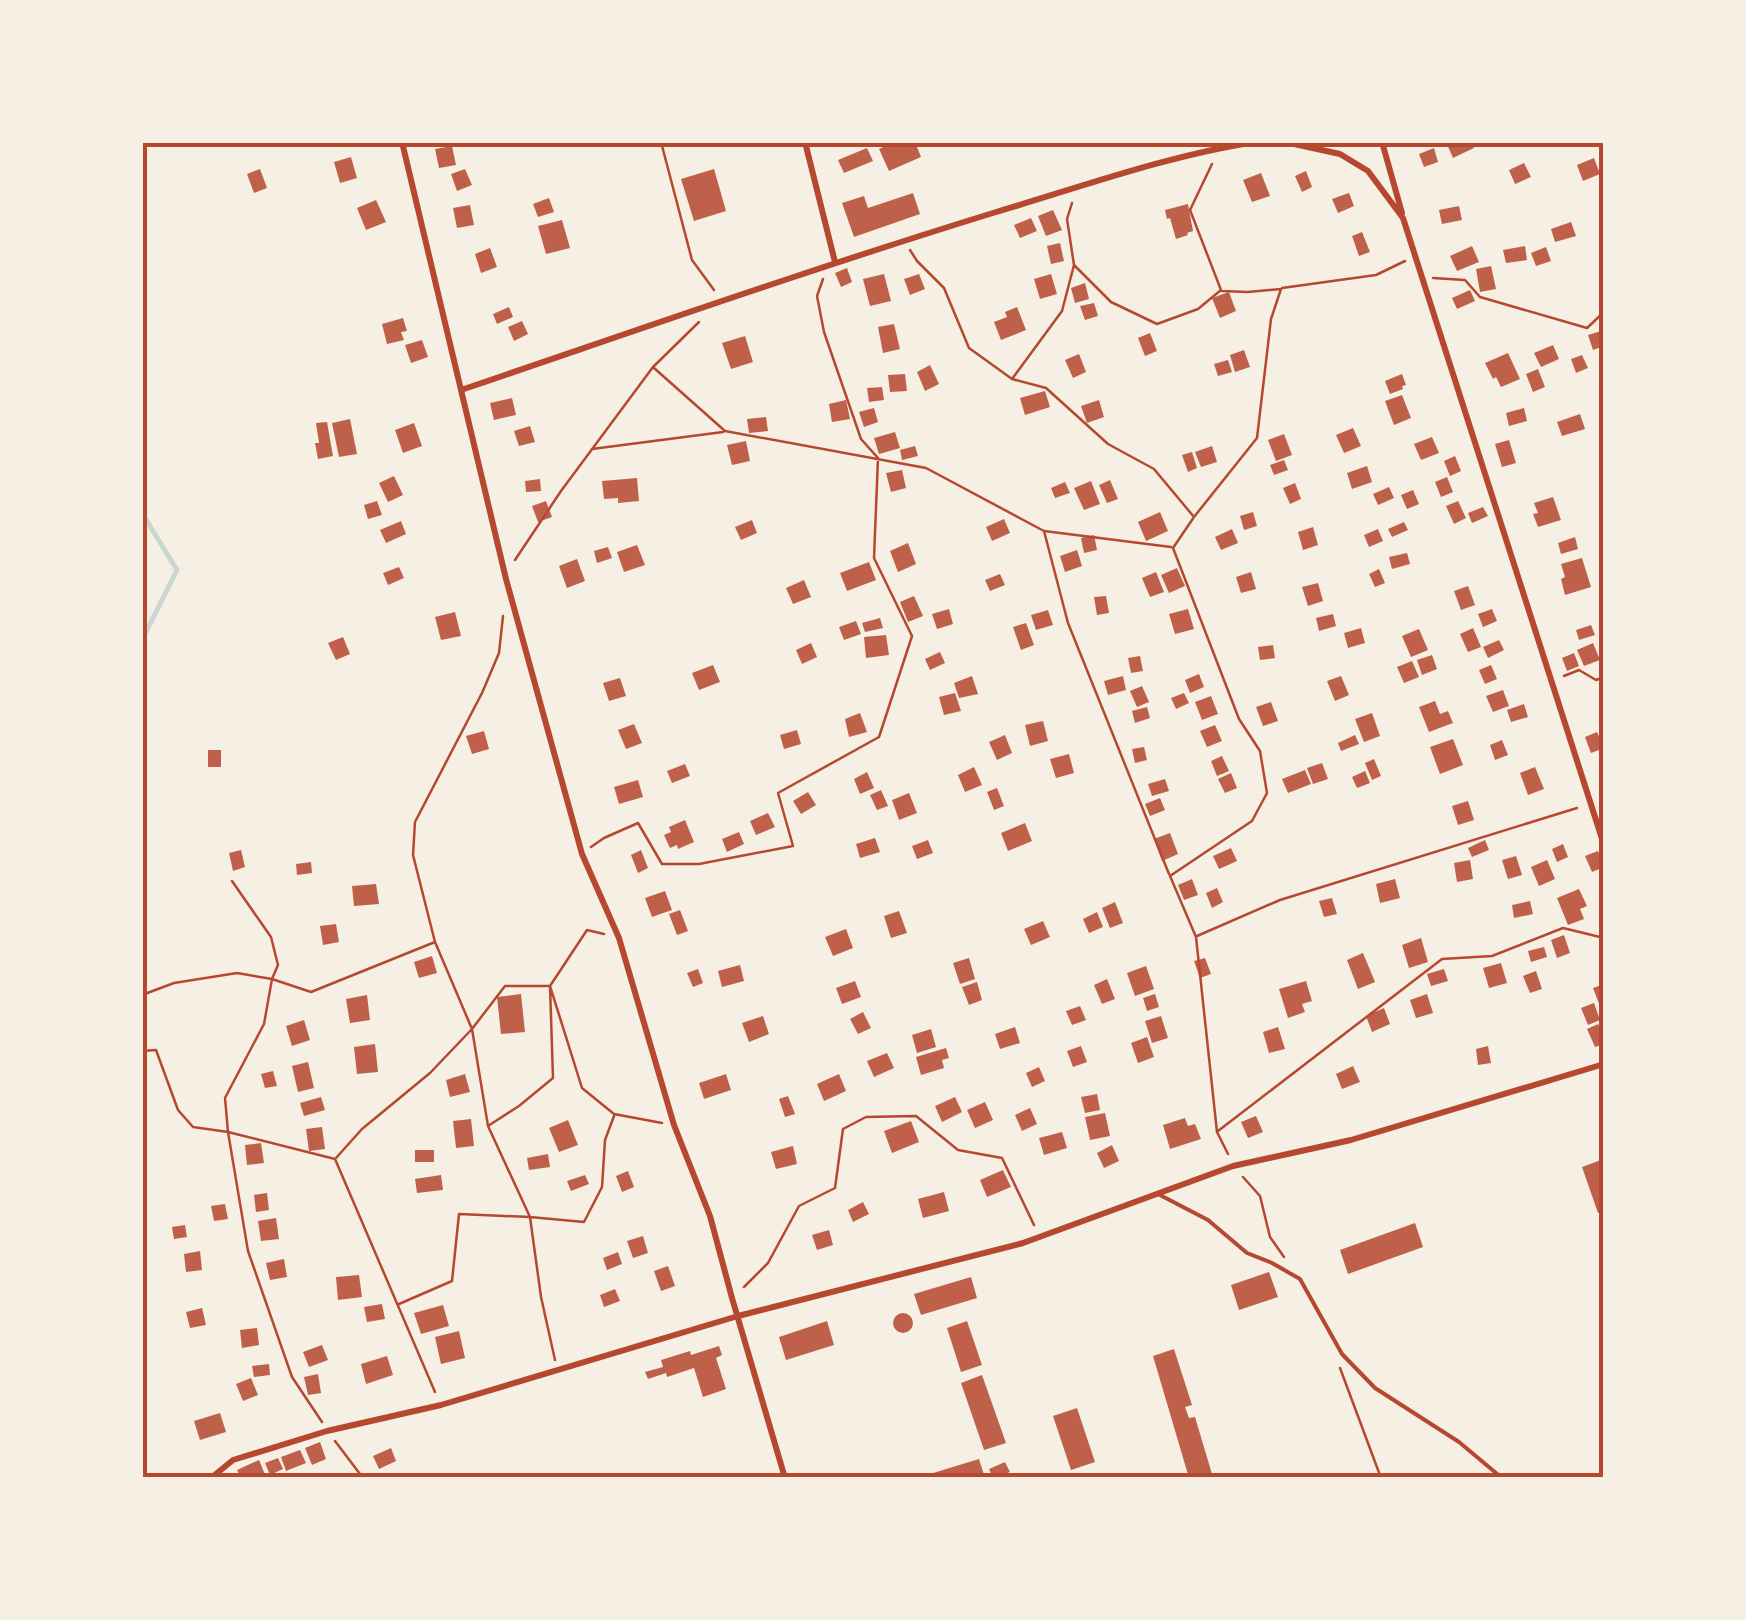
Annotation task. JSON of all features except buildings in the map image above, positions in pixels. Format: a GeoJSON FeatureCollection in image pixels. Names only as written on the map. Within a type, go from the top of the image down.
{"type":"FeatureCollection","features":[{"type":"Feature","properties":{"kind":"street"},"geometry":{"type":"LineString","coordinates":[[402,142],[506,579],[582,854],[618,938],[674,1125],[710,1216],[785,1478]]}},
{"type":"Feature","properties":{"kind":"street"},"geometry":{"type":"LineString","coordinates":[[805,142],[832,263]]}},
{"type":"Feature","properties":{"kind":"street"},"geometry":{"type":"LineString","coordinates":[[461,390],[904,240],[1220,148],[1256,142]]}},
{"type":"Feature","properties":{"kind":"street"},"geometry":{"type":"LineString","coordinates":[[1285,142],[1340,154],[1354,162],[1368,171],[1404,218]]}},
{"type":"Feature","properties":{"kind":"street"},"geometry":{"type":"LineString","coordinates":[[1382,142],[1420,277],[1604,844]]}},
{"type":"Feature","properties":{"kind":"street"},"geometry":{"type":"LineString","coordinates":[[211,1478],[233,1460],[327,1431],[441,1405],[738,1316],[1040,1238],[1234,1166],[1351,1140],[1604,1064]]}},
{"type":"Feature","properties":{"kind":"lane"},"geometry":{"type":"LineString","coordinates":[[1156,1192],[1208,1220],[1248,1253],[1300,1279],[1342,1354],[1374,1388],[1460,1442],[1502,1478]]}},
{"type":"Feature","properties":{"kind":"path"},"geometry":{"type":"LineString","coordinates":[[506,579],[518,552],[653,366],[721,300],[692,260],[662,142]]}},
{"type":"Feature","properties":{"kind":"path"},"geometry":{"type":"LineString","coordinates":[[1220,148],[1190,210],[1221,290]]}},
{"type":"Feature","properties":{"kind":"path"},"geometry":{"type":"LineString","coordinates":[[1012,379],[1062,311],[1074,265],[1067,219],[1078,188]]}},
{"type":"Feature","properties":{"kind":"path"},"geometry":{"type":"LineString","coordinates":[[904,240],[917,261],[944,288],[968,348],[1012,379],[1046,388],[1108,444],[1154,469],[1194,517]]}},
{"type":"Feature","properties":{"kind":"path"},"geometry":{"type":"LineString","coordinates":[[1074,265],[1111,302],[1157,324],[1198,310],[1221,290],[1248,292],[1376,275],[1414,256]]}},
{"type":"Feature","properties":{"kind":"path"},"geometry":{"type":"LineString","coordinates":[[582,854],[638,822],[662,864],[699,864],[793,846],[778,793],[879,737],[912,636],[874,558],[878,458],[861,440],[824,332],[817,296],[832,263]]}},
{"type":"Feature","properties":{"kind":"path"},"geometry":{"type":"LineString","coordinates":[[1420,277],[1464,280],[1480,297],[1587,328],[1604,312]]}},
{"type":"Feature","properties":{"kind":"path"},"geometry":{"type":"LineString","coordinates":[[1173,548],[1257,438],[1271,319],[1280,288]]}},
{"type":"Feature","properties":{"kind":"path"},"geometry":{"type":"LineString","coordinates":[[653,366],[724,431]]}},
{"type":"Feature","properties":{"kind":"path"},"geometry":{"type":"LineString","coordinates":[[592,449],[724,431],[926,468],[1044,531],[1173,548]]}},
{"type":"Feature","properties":{"kind":"path"},"geometry":{"type":"LineString","coordinates":[[1044,531],[1068,623],[1196,937],[1217,1132],[1234,1166],[1260,1196],[1270,1237],[1300,1279]]}},
{"type":"Feature","properties":{"kind":"path"},"geometry":{"type":"LineString","coordinates":[[1170,876],[1252,820],[1268,793],[1260,751],[1239,719],[1173,548]]}},
{"type":"Feature","properties":{"kind":"path"},"geometry":{"type":"LineString","coordinates":[[503,616],[499,652],[482,693],[415,822],[414,855],[436,942],[472,1029],[488,1126],[530,1217],[540,1297],[557,1369]]}},
{"type":"Feature","properties":{"kind":"path"},"geometry":{"type":"LineString","coordinates":[[1552,681],[1579,670],[1596,680],[1604,677]]}},
{"type":"Feature","properties":{"kind":"path"},"geometry":{"type":"LineString","coordinates":[[1196,937],[1280,900],[1590,804]]}},
{"type":"Feature","properties":{"kind":"path"},"geometry":{"type":"LineString","coordinates":[[232,881],[271,937],[278,965],[264,1024],[225,1098],[248,1251],[292,1377]]}},
{"type":"Feature","properties":{"kind":"path"},"geometry":{"type":"LineString","coordinates":[[1217,1132],[1442,959],[1492,956],[1563,928],[1604,938]]}},
{"type":"Feature","properties":{"kind":"path"},"geometry":{"type":"LineString","coordinates":[[488,1126],[553,1078],[550,986],[586,930],[618,938]]}},
{"type":"Feature","properties":{"kind":"path"},"geometry":{"type":"LineString","coordinates":[[142,994],[174,982],[237,972],[310,992],[436,942]]}},
{"type":"Feature","properties":{"kind":"path"},"geometry":{"type":"LineString","coordinates":[[335,1159],[362,1129],[430,1073],[472,1029],[505,986],[550,986]]}},
{"type":"Feature","properties":{"kind":"path"},"geometry":{"type":"LineString","coordinates":[[550,986],[582,1088],[614,1114],[674,1125]]}},
{"type":"Feature","properties":{"kind":"path"},"geometry":{"type":"LineString","coordinates":[[142,1051],[156,1050],[178,1110],[193,1126],[335,1159]]}},
{"type":"Feature","properties":{"kind":"path"},"geometry":{"type":"LineString","coordinates":[[398,1305],[452,1281],[459,1214],[584,1222],[602,1187],[605,1140],[614,1114]]}},
{"type":"Feature","properties":{"kind":"path"},"geometry":{"type":"LineString","coordinates":[[732,1298],[768,1263],[799,1206],[835,1188],[843,1130],[866,1117],[916,1116],[958,1150],[1002,1158],[1040,1238]]}},
{"type":"Feature","properties":{"kind":"path"},"geometry":{"type":"LineString","coordinates":[[335,1159],[441,1405]]}},
{"type":"Feature","properties":{"kind":"path"},"geometry":{"type":"LineString","coordinates":[[1336,1358],[1381,1478]]}},
{"type":"Feature","properties":{"kind":"waterway"},"geometry":{"type":"LineString","coordinates":[[142,513],[177,570],[142,640]]}}]}
